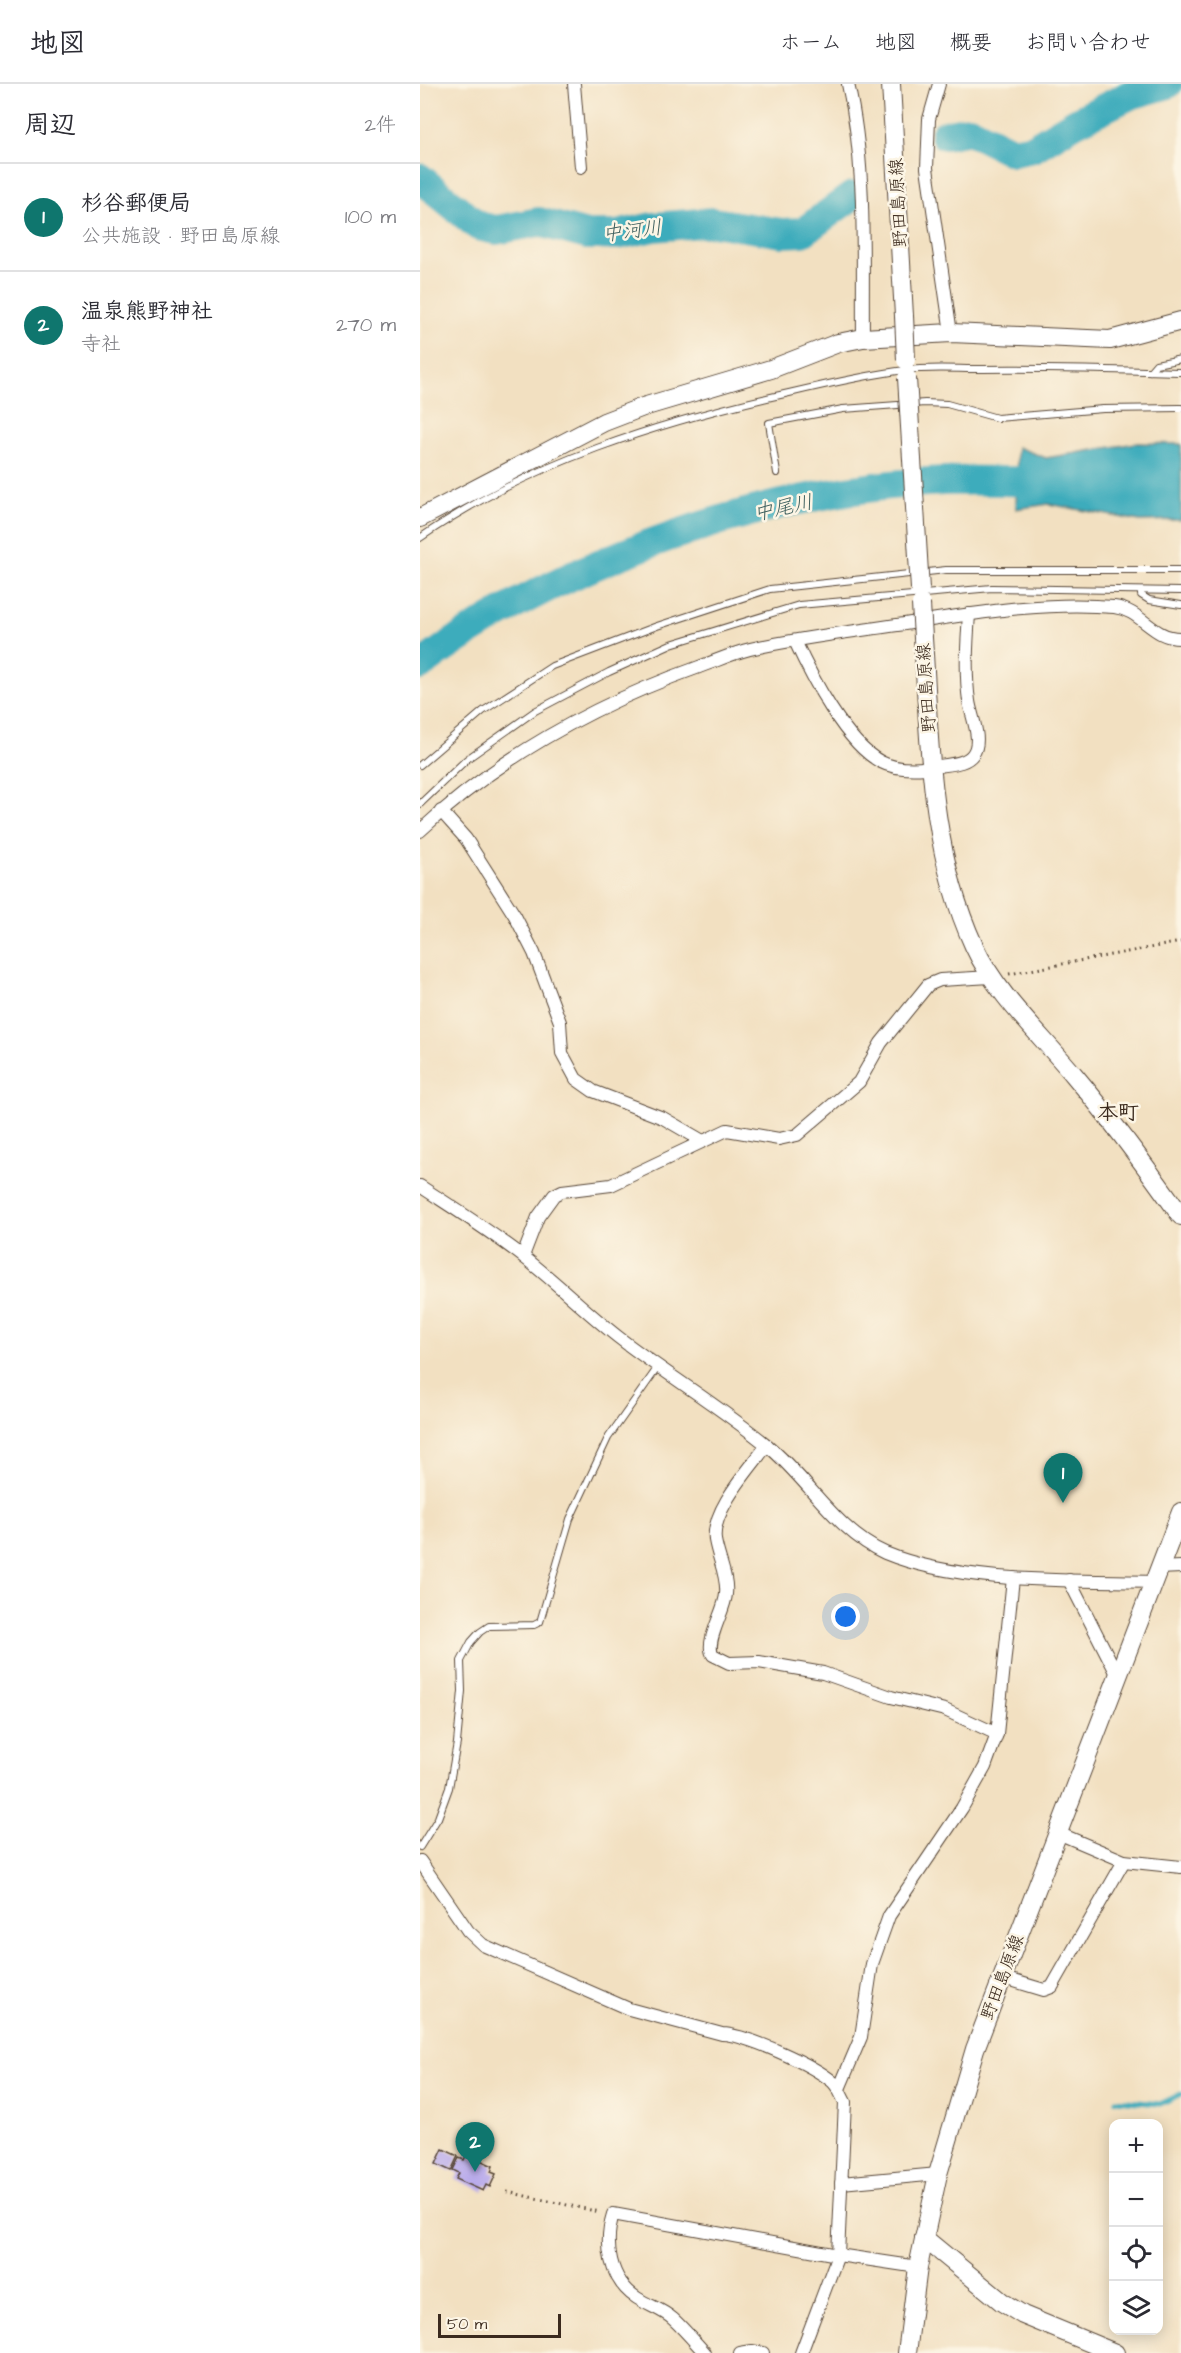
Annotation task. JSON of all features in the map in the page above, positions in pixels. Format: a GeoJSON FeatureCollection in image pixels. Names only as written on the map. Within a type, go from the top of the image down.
{"type":"FeatureCollection","features":[{"type":"Feature","properties":{"kind":"main road","name":"野田島原線"},"geometry":{"type":"LineString","coordinates":[[891,84],[931,768],[934,809],[949,882],[974,946],[991,977],[1084,1087],[1181,1216]]}},
{"type":"Feature","properties":{"kind":"main road"},"geometry":{"type":"LineString","coordinates":[[420,518],[603,422],[771,369],[838,343],[863,338],[951,333],[1110,340],[1181,321]]}},
{"type":"Feature","properties":{"kind":"main road","name":"野田島原線"},"geometry":{"type":"LineString","coordinates":[[906,2353],[918,2267],[938,2174],[975,2049],[1181,1512]]}},
{"type":"Feature","properties":{"kind":"main road"},"geometry":{"type":"LineString","coordinates":[[924,2238],[1016,2311],[1115,2353]]}},
{"type":"Feature","properties":{"kind":"street"},"geometry":{"type":"LineString","coordinates":[[574,84],[581,167]]}},
{"type":"Feature","properties":{"kind":"street"},"geometry":{"type":"LineString","coordinates":[[848,84],[857,124],[861,177],[863,338]]}},
{"type":"Feature","properties":{"kind":"street"},"geometry":{"type":"LineString","coordinates":[[939,84],[929,119],[927,168],[951,333]]}},
{"type":"Feature","properties":{"kind":"street"},"geometry":{"type":"LineString","coordinates":[[420,831],[441,811],[516,756],[593,712],[669,678],[739,653],[795,641],[1011,607],[1114,607],[1137,615],[1164,637],[1181,638]]}},
{"type":"Feature","properties":{"kind":"street"},"geometry":{"type":"LineString","coordinates":[[795,641],[816,686],[870,754],[896,768],[931,768],[963,762],[973,754],[976,746],[969,700],[967,648],[969,614]]}},
{"type":"Feature","properties":{"kind":"street"},"geometry":{"type":"LineString","coordinates":[[441,811],[466,839],[515,916],[534,953],[560,1022],[562,1053],[576,1079],[593,1091],[663,1118],[701,1140]]}},
{"type":"Feature","properties":{"kind":"street"},"geometry":{"type":"LineString","coordinates":[[523,1256],[538,1217],[554,1195],[562,1191],[611,1185],[701,1140],[727,1130],[779,1139],[797,1135],[859,1082],[881,1042],[928,985],[940,980],[991,977]]}},
{"type":"Feature","properties":{"kind":"street"},"geometry":{"type":"LineString","coordinates":[[420,1186],[523,1256],[616,1336],[767,1445],[800,1476],[851,1532],[865,1542],[894,1556],[930,1567],[1013,1578],[1069,1580],[1157,1575],[1181,1567]]}},
{"type":"Feature","properties":{"kind":"street"},"geometry":{"type":"LineString","coordinates":[[767,1445],[727,1501],[716,1524],[715,1536],[726,1594],[710,1646],[713,1655],[729,1663],[759,1662],[823,1673],[891,1696],[945,1710],[998,1734]]}},
{"type":"Feature","properties":{"kind":"street"},"geometry":{"type":"LineString","coordinates":[[839,2089],[861,2037],[872,1964],[880,1936],[890,1916],[962,1808],[985,1767],[998,1734],[1013,1578]]}},
{"type":"Feature","properties":{"kind":"street"},"geometry":{"type":"LineString","coordinates":[[1069,1580],[1118,1676]]}},
{"type":"Feature","properties":{"kind":"street"},"geometry":{"type":"LineString","coordinates":[[1058,1833],[1124,1860],[1181,1867]]}},
{"type":"Feature","properties":{"kind":"street"},"geometry":{"type":"LineString","coordinates":[[1001,1977],[1044,1990],[1052,1987],[1124,1860]]}},
{"type":"Feature","properties":{"kind":"street"},"geometry":{"type":"LineString","coordinates":[[420,1861],[468,1931],[483,1945],[629,2009],[722,2034],[736,2035],[787,2056],[822,2075],[839,2089],[845,2102],[838,2255],[801,2353]]}},
{"type":"Feature","properties":{"kind":"street"},"geometry":{"type":"LineString","coordinates":[[841,2183],[938,2174]]}},
{"type":"Feature","properties":{"kind":"street"},"geometry":{"type":"LineString","coordinates":[[705,2353],[673,2319],[625,2289],[616,2275],[608,2246],[609,2229],[614,2214],[838,2255],[918,2267]]}},
{"type":"Feature","properties":{"kind":"street"},"geometry":{"type":"LineString","coordinates":[[740,2353],[752,2351],[763,2353]]}},
{"type":"Feature","properties":{"kind":"lane"},"geometry":{"type":"LineString","coordinates":[[1149,371],[1156,364],[1181,359]]}},
{"type":"Feature","properties":{"kind":"lane"},"geometry":{"type":"LineString","coordinates":[[420,538],[465,510],[522,481],[629,437],[702,413],[850,379],[906,370],[1051,368],[1181,372]]}},
{"type":"Feature","properties":{"kind":"lane"},"geometry":{"type":"LineString","coordinates":[[777,473],[769,423],[843,409],[947,404],[997,418],[1103,409],[1181,408]]}},
{"type":"Feature","properties":{"kind":"lane"},"geometry":{"type":"LineString","coordinates":[[420,765],[483,711],[552,666],[657,626],[770,589],[946,570],[1181,570]]}},
{"type":"Feature","properties":{"kind":"lane"},"geometry":{"type":"LineString","coordinates":[[420,804],[467,759],[535,711],[609,672],[672,644],[799,605],[992,588],[1181,591]]}},
{"type":"Feature","properties":{"kind":"lane"},"geometry":{"type":"LineString","coordinates":[[1141,591],[1141,595],[1149,600],[1181,605]]}},
{"type":"Feature","properties":{"kind":"lane"},"geometry":{"type":"LineString","coordinates":[[420,1847],[438,1818],[449,1788],[458,1733],[461,1661],[480,1632],[489,1626],[534,1625],[540,1622],[570,1519],[608,1438],[658,1367]]}},
{"type":"Feature","properties":{"kind":"path"},"geometry":{"type":"LineString","coordinates":[[991,977],[1181,942]]}},
{"type":"Feature","properties":{"kind":"path"},"geometry":{"type":"LineString","coordinates":[[507,2192],[598,2211]]}},
{"type":"Feature","properties":{"kind":"water"},"geometry":{"type":"Polygon","coordinates":[[[1136,443],[1181,444],[1181,520],[1140,521],[1049,504],[1016,509],[1017,447],[1046,458],[1136,443]]]}},
{"type":"Feature","properties":{"kind":"building"},"geometry":{"type":"Polygon","coordinates":[[[443,2149],[458,2156],[451,2171],[436,2164],[443,2149]]]}},
{"type":"Feature","properties":{"kind":"building"},"geometry":{"type":"Polygon","coordinates":[[[467,2154],[493,2166],[491,2172],[496,2174],[490,2187],[486,2185],[483,2191],[456,2179],[459,2173],[453,2170],[459,2158],[464,2160],[467,2154]]]}},
{"type":"Feature","properties":{"kind":"waterway","name":"中河川"},"geometry":{"type":"LineString","coordinates":[[945,135],[969,130],[1013,152],[1033,148],[1076,122],[1130,95],[1168,84]]}},
{"type":"Feature","properties":{"kind":"waterway","name":"中河川"},"geometry":{"type":"LineString","coordinates":[[420,178],[478,226],[496,230],[539,222],[587,235],[617,235],[653,227],[713,222],[782,233],[803,232],[852,196]]}},
{"type":"Feature","properties":{"kind":"waterway","name":"中尾川"},"geometry":{"type":"LineString","coordinates":[[420,666],[475,628],[536,594],[600,563],[668,537],[737,515],[807,499],[876,487],[957,480],[1056,482]]}},
{"type":"Feature","properties":{"kind":"waterway"},"geometry":{"type":"LineString","coordinates":[[1116,2100],[1160,2104],[1181,2094]]}},
{"type":"Feature","properties":{"kind":"place","name":"杉谷郵便局"},"geometry":{"type":"Point","coordinates":[1063,1503]}},
{"type":"Feature","properties":{"kind":"place","name":"温泉熊野神社"},"geometry":{"type":"Point","coordinates":[475,2172]}},
{"type":"Feature","properties":{"kind":"district","name":"本町"},"geometry":{"type":"Point","coordinates":[1118,1112]}}]}
